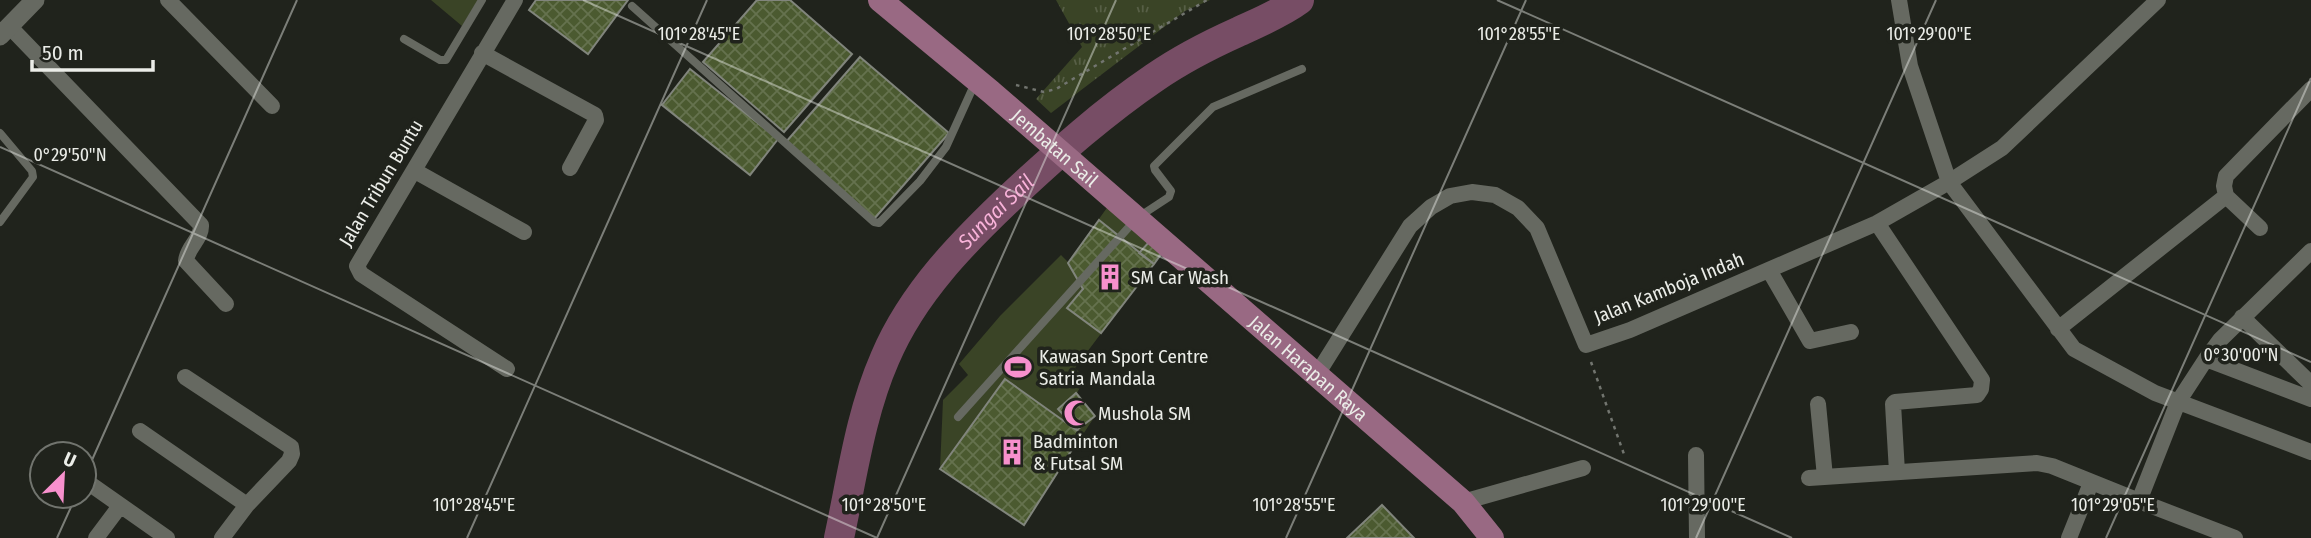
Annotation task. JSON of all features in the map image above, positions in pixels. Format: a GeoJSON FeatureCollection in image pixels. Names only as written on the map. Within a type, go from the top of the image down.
{"type":"FeatureCollection","features":[{"type":"Feature","properties":{"kind":"main road"},"geometry":{"type":"LineString","coordinates":[[880,0],[984,86]]}},
{"type":"Feature","properties":{"kind":"main road","name":"Jembatan Sail"},"geometry":{"type":"LineString","coordinates":[[984,86],[1129,211]]}},
{"type":"Feature","properties":{"kind":"main road","name":"Jalan Harapan Raya"},"geometry":{"type":"LineString","coordinates":[[1129,211],[1463,502],[1492,538]]}},
{"type":"Feature","properties":{"kind":"street"},"geometry":{"type":"LineString","coordinates":[[35,0],[5,32],[201,225],[201,232],[186,256],[186,261],[226,304]]}},
{"type":"Feature","properties":{"kind":"street"},"geometry":{"type":"LineString","coordinates":[[168,0],[272,106]]}},
{"type":"Feature","properties":{"kind":"street","name":"Jalan Tribun Buntu"},"geometry":{"type":"LineString","coordinates":[[507,369],[358,272],[357,263],[415,171],[514,0]]}},
{"type":"Feature","properties":{"kind":"street","name":"Jalan Kamboja Indah"},"geometry":{"type":"LineString","coordinates":[[1316,376],[1410,226],[1431,207],[1450,196],[1472,192],[1494,195],[1518,208],[1537,228],[1586,345],[1630,330],[1877,223],[1949,181],[2002,148],[2158,0]]}},
{"type":"Feature","properties":{"kind":"street"},"geometry":{"type":"LineString","coordinates":[[1900,1],[1910,66],[1949,181],[2058,329],[2080,354],[2134,383],[2178,402],[2311,452]]}},
{"type":"Feature","properties":{"kind":"street"},"geometry":{"type":"LineString","coordinates":[[482,53],[595,116],[596,120],[570,168]]}},
{"type":"Feature","properties":{"kind":"street"},"geometry":{"type":"LineString","coordinates":[[2260,228],[2226,196],[2226,176],[2311,89]]}},
{"type":"Feature","properties":{"kind":"street"},"geometry":{"type":"LineString","coordinates":[[415,171],[524,232]]}},
{"type":"Feature","properties":{"kind":"street"},"geometry":{"type":"LineString","coordinates":[[2058,329],[2226,196]]}},
{"type":"Feature","properties":{"kind":"street"},"geometry":{"type":"LineString","coordinates":[[1877,223],[1982,380],[1977,396],[1893,404],[1897,472]]}},
{"type":"Feature","properties":{"kind":"street"},"geometry":{"type":"LineString","coordinates":[[2139,501],[2178,402],[2206,359],[2242,317],[2308,260]]}},
{"type":"Feature","properties":{"kind":"street"},"geometry":{"type":"LineString","coordinates":[[1769,270],[1810,341],[1851,332]]}},
{"type":"Feature","properties":{"kind":"street"},"geometry":{"type":"LineString","coordinates":[[2242,317],[2311,384]]}},
{"type":"Feature","properties":{"kind":"street"},"geometry":{"type":"LineString","coordinates":[[2206,359],[2311,399]]}},
{"type":"Feature","properties":{"kind":"street"},"geometry":{"type":"LineString","coordinates":[[185,377],[291,447],[289,461],[247,505],[222,538]]}},
{"type":"Feature","properties":{"kind":"street"},"geometry":{"type":"LineString","coordinates":[[1818,404],[1817,477],[2038,463],[2052,466],[2235,538]]}},
{"type":"Feature","properties":{"kind":"street"},"geometry":{"type":"LineString","coordinates":[[140,430],[247,505]]}},
{"type":"Feature","properties":{"kind":"street"},"geometry":{"type":"LineString","coordinates":[[1696,454],[1697,538]]}},
{"type":"Feature","properties":{"kind":"street"},"geometry":{"type":"LineString","coordinates":[[1463,502],[1583,468]]}},
{"type":"Feature","properties":{"kind":"street"},"geometry":{"type":"LineString","coordinates":[[2069,538],[2091,483]]}},
{"type":"Feature","properties":{"kind":"street"},"geometry":{"type":"LineString","coordinates":[[98,490],[167,538]]}},
{"type":"Feature","properties":{"kind":"street"},"geometry":{"type":"LineString","coordinates":[[96,538],[120,506]]}},
{"type":"Feature","properties":{"kind":"lane"},"geometry":{"type":"LineString","coordinates":[[404,39],[440,60],[446,60],[482,0]]}},
{"type":"Feature","properties":{"kind":"lane"},"geometry":{"type":"LineString","coordinates":[[632,6],[869,220],[879,223],[920,181],[984,86]]}},
{"type":"Feature","properties":{"kind":"lane"},"geometry":{"type":"LineString","coordinates":[[958,417],[1129,211],[1170,197],[1171,191],[1154,166],[1209,110],[1302,69]]}},
{"type":"Feature","properties":{"kind":"lane"},"geometry":{"type":"LineString","coordinates":[[0,133],[32,171],[33,177],[0,222]]}},
{"type":"Feature","properties":{"kind":"path"},"geometry":{"type":"LineString","coordinates":[[984,86],[1013,84],[1044,92],[1056,89],[1207,0]]}},
{"type":"Feature","properties":{"kind":"path"},"geometry":{"type":"LineString","coordinates":[[1586,345],[1625,457]]}},
{"type":"Feature","properties":{"kind":"green space"},"geometry":{"type":"Polygon","coordinates":[[[431,0],[478,0],[462,26],[431,0]]]}},
{"type":"Feature","properties":{"kind":"green space"},"geometry":{"type":"Polygon","coordinates":[[[1056,0],[1210,0],[1185,11],[1051,113],[1036,99],[1082,47],[1056,0]]]}},
{"type":"Feature","properties":{"kind":"green space","name":"Kawasan Sport Centre Satria Mandala"},"geometry":{"type":"Polygon","coordinates":[[[1109,205],[1164,250],[1075,368],[1085,378],[1077,393],[1095,416],[1024,525],[940,469],[943,400],[968,375],[959,364],[1000,316],[1061,255],[1068,262],[1109,205]]]}},
{"type":"Feature","properties":{"kind":"building"},"geometry":{"type":"Polygon","coordinates":[[[536,0],[628,0],[588,54],[529,10],[536,0]]]}},
{"type":"Feature","properties":{"kind":"building"},"geometry":{"type":"Polygon","coordinates":[[[757,0],[790,0],[852,54],[784,132],[703,62],[757,0]]]}},
{"type":"Feature","properties":{"kind":"building"},"geometry":{"type":"Polygon","coordinates":[[[860,57],[949,133],[874,219],[786,142],[860,57]]]}},
{"type":"Feature","properties":{"kind":"building"},"geometry":{"type":"Polygon","coordinates":[[[690,69],[778,139],[750,175],[662,105],[690,69]]]}},
{"type":"Feature","properties":{"kind":"building","name":"SM Car Wash"},"geometry":{"type":"Polygon","coordinates":[[[1099,220],[1154,264],[1101,333],[1067,308],[1083,289],[1068,263],[1099,220]]]}},
{"type":"Feature","properties":{"kind":"building"},"geometry":{"type":"Polygon","coordinates":[[[1150,241],[1164,250],[1154,264],[1139,253],[1150,241]]]}},
{"type":"Feature","properties":{"kind":"building","name":"Badminton & Futsal SM"},"geometry":{"type":"Polygon","coordinates":[[[1005,379],[1082,434],[1024,525],[940,469],[1005,379]]]}},
{"type":"Feature","properties":{"kind":"building","name":"Mushola SM"},"geometry":{"type":"Polygon","coordinates":[[[1076,393],[1095,416],[1077,430],[1058,409],[1076,393]]]}},
{"type":"Feature","properties":{"kind":"building"},"geometry":{"type":"Polygon","coordinates":[[[1382,505],[1414,538],[1347,538],[1382,505]]]}},
{"type":"Feature","properties":{"kind":"waterway","name":"Sungai Sail"},"geometry":{"type":"LineString","coordinates":[[839,538],[858,447],[876,380],[910,311],[941,269],[1015,193],[1117,105],[1184,59],[1277,14],[1299,0]]}},
{"type":"Feature","properties":{"kind":"place","name":"SM Car Wash"},"geometry":{"type":"Point","coordinates":[1110,277]}},
{"type":"Feature","properties":{"kind":"place","name":"Kawasan Sport Centre Satria Mandala"},"geometry":{"type":"Point","coordinates":[1018,367]}},
{"type":"Feature","properties":{"kind":"place","name":"Mushola SM"},"geometry":{"type":"Point","coordinates":[1077,413]}},
{"type":"Feature","properties":{"kind":"place","name":"Badminton & Futsal SM"},"geometry":{"type":"Point","coordinates":[1012,452]}}]}
